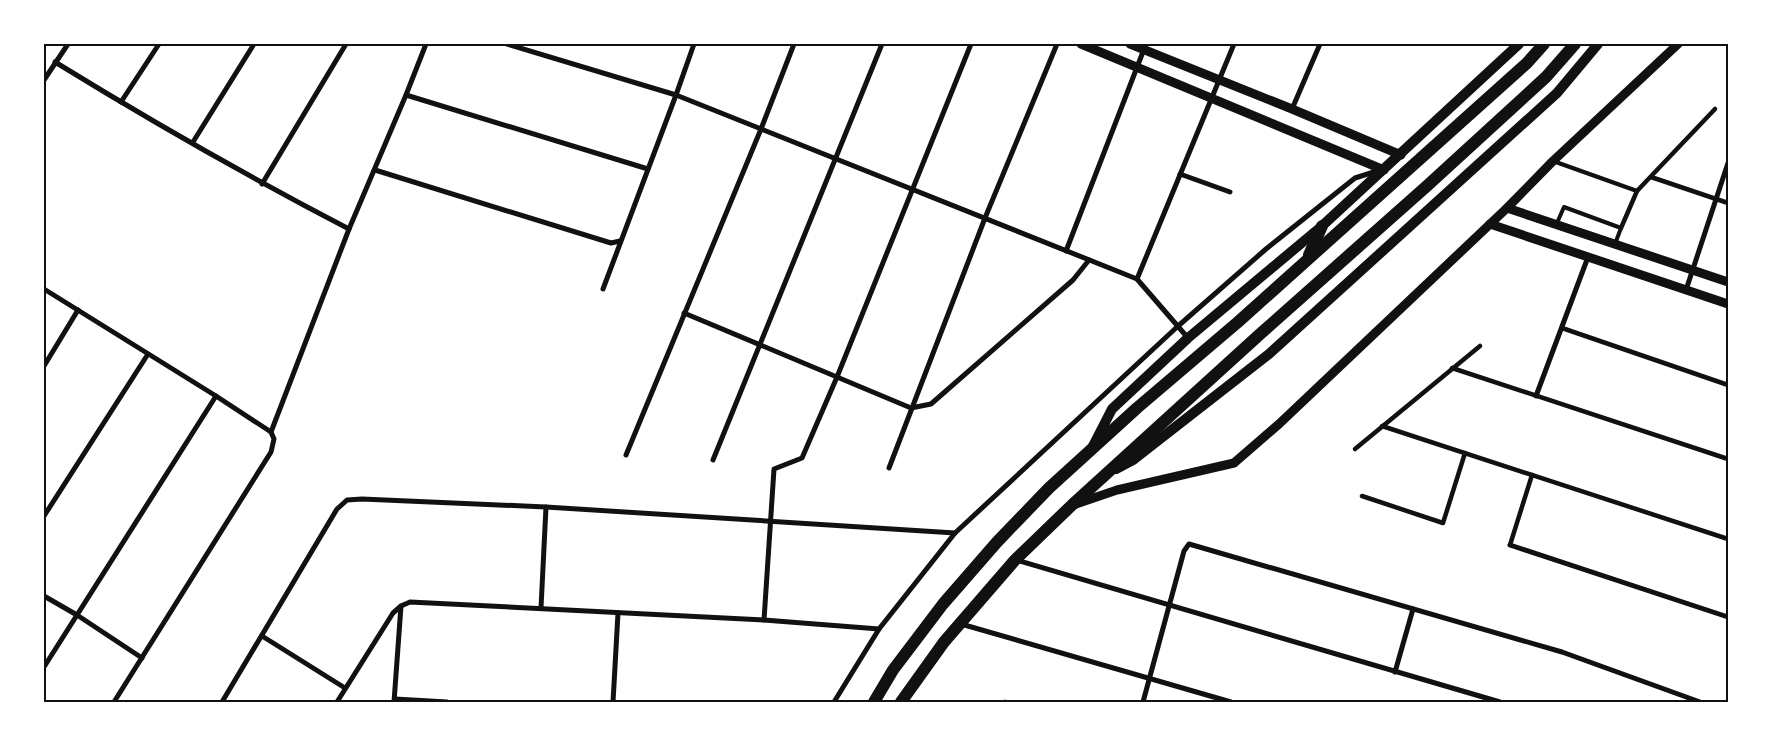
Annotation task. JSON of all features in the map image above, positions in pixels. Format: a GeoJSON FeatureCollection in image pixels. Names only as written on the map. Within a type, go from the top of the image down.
{"type":"FeatureCollection","features":[{"type":"Feature","properties":{"kind":"highway"},"geometry":{"type":"LineString","coordinates":[[874,702],[893,670],[943,604],[997,542],[1049,488],[1092,447],[1238,322],[1527,63],[1544,44]]}},
{"type":"Feature","properties":{"kind":"highway"},"geometry":{"type":"LineString","coordinates":[[901,702],[944,642],[1015,560],[1072,505],[1252,341],[1428,185],[1546,77],[1576,44]]}},
{"type":"Feature","properties":{"kind":"highway"},"geometry":{"type":"LineString","coordinates":[[1307,260],[1322,226]]}},
{"type":"Feature","properties":{"kind":"main road"},"geometry":{"type":"LineString","coordinates":[[1092,447],[1112,408],[1188,338],[1322,226],[1519,44]]}},
{"type":"Feature","properties":{"kind":"main road"},"geometry":{"type":"LineString","coordinates":[[1106,474],[1133,460],[1269,354],[1557,93],[1598,44]]}},
{"type":"Feature","properties":{"kind":"street"},"geometry":{"type":"LineString","coordinates":[[44,80],[68,44]]}},
{"type":"Feature","properties":{"kind":"street"},"geometry":{"type":"LineString","coordinates":[[121,102],[159,44]]}},
{"type":"Feature","properties":{"kind":"street"},"geometry":{"type":"LineString","coordinates":[[193,142],[254,44]]}},
{"type":"Feature","properties":{"kind":"street"},"geometry":{"type":"LineString","coordinates":[[262,184],[346,44]]}},
{"type":"Feature","properties":{"kind":"street"},"geometry":{"type":"LineString","coordinates":[[271,432],[349,229],[426,44]]}},
{"type":"Feature","properties":{"kind":"street"},"geometry":{"type":"LineString","coordinates":[[507,44],[676,95],[1137,279],[1188,338]]}},
{"type":"Feature","properties":{"kind":"street"},"geometry":{"type":"LineString","coordinates":[[603,289],[694,44]]}},
{"type":"Feature","properties":{"kind":"street"},"geometry":{"type":"LineString","coordinates":[[626,455],[761,129],[794,44]]}},
{"type":"Feature","properties":{"kind":"street"},"geometry":{"type":"LineString","coordinates":[[713,460],[882,44]]}},
{"type":"Feature","properties":{"kind":"street"},"geometry":{"type":"LineString","coordinates":[[764,620],[774,469],[802,458],[838,377],[971,44]]}},
{"type":"Feature","properties":{"kind":"street"},"geometry":{"type":"LineString","coordinates":[[889,468],[985,218],[1058,44]]}},
{"type":"Feature","properties":{"kind":"street"},"geometry":{"type":"LineString","coordinates":[[1081,44],[1384,170]]}},
{"type":"Feature","properties":{"kind":"street"},"geometry":{"type":"LineString","coordinates":[[1130,44],[1145,47],[1219,80],[1401,155]]}},
{"type":"Feature","properties":{"kind":"street"},"geometry":{"type":"LineString","coordinates":[[1137,279],[1234,44]]}},
{"type":"Feature","properties":{"kind":"street"},"geometry":{"type":"LineString","coordinates":[[1292,109],[1320,44]]}},
{"type":"Feature","properties":{"kind":"street"},"geometry":{"type":"LineString","coordinates":[[1072,505],[1117,490],[1234,463],[1279,424],[1678,44]]}},
{"type":"Feature","properties":{"kind":"street"},"geometry":{"type":"LineString","coordinates":[[1066,251],[1145,47]]}},
{"type":"Feature","properties":{"kind":"street"},"geometry":{"type":"LineString","coordinates":[[56,62],[262,184],[349,229]]}},
{"type":"Feature","properties":{"kind":"street"},"geometry":{"type":"LineString","coordinates":[[406,95],[648,169]]}},
{"type":"Feature","properties":{"kind":"street"},"geometry":{"type":"LineString","coordinates":[[1621,228],[1637,191],[1715,110]]}},
{"type":"Feature","properties":{"kind":"street"},"geometry":{"type":"LineString","coordinates":[[1553,161],[1637,191]]}},
{"type":"Feature","properties":{"kind":"street"},"geometry":{"type":"LineString","coordinates":[[1686,290],[1728,163]]}},
{"type":"Feature","properties":{"kind":"street"},"geometry":{"type":"LineString","coordinates":[[375,170],[612,243],[620,241]]}},
{"type":"Feature","properties":{"kind":"street"},"geometry":{"type":"LineString","coordinates":[[834,702],[879,629],[955,533],[1177,327],[1266,249],[1355,178],[1384,170]]}},
{"type":"Feature","properties":{"kind":"street"},"geometry":{"type":"LineString","coordinates":[[1180,174],[1230,192]]}},
{"type":"Feature","properties":{"kind":"street"},"geometry":{"type":"LineString","coordinates":[[1650,177],[1728,202]]}},
{"type":"Feature","properties":{"kind":"street"},"geometry":{"type":"LineString","coordinates":[[1507,208],[1728,282]]}},
{"type":"Feature","properties":{"kind":"street"},"geometry":{"type":"LineString","coordinates":[[1490,224],[1728,304]]}},
{"type":"Feature","properties":{"kind":"street"},"geometry":{"type":"LineString","coordinates":[[1536,396],[1588,257]]}},
{"type":"Feature","properties":{"kind":"street"},"geometry":{"type":"LineString","coordinates":[[684,313],[911,408],[931,404],[1073,280],[1089,260]]}},
{"type":"Feature","properties":{"kind":"street"},"geometry":{"type":"LineString","coordinates":[[44,289],[216,396],[271,432],[274,439],[271,452],[114,702]]}},
{"type":"Feature","properties":{"kind":"street"},"geometry":{"type":"LineString","coordinates":[[44,366],[78,310]]}},
{"type":"Feature","properties":{"kind":"street"},"geometry":{"type":"LineString","coordinates":[[1562,328],[1728,385]]}},
{"type":"Feature","properties":{"kind":"street"},"geometry":{"type":"LineString","coordinates":[[1355,449],[1480,346]]}},
{"type":"Feature","properties":{"kind":"street"},"geometry":{"type":"LineString","coordinates":[[44,516],[148,354]]}},
{"type":"Feature","properties":{"kind":"street"},"geometry":{"type":"LineString","coordinates":[[1452,368],[1728,459]]}},
{"type":"Feature","properties":{"kind":"street"},"geometry":{"type":"LineString","coordinates":[[44,667],[216,396]]}},
{"type":"Feature","properties":{"kind":"street"},"geometry":{"type":"LineString","coordinates":[[1382,426],[1728,539]]}},
{"type":"Feature","properties":{"kind":"street"},"geometry":{"type":"LineString","coordinates":[[1362,496],[1443,523],[1465,453]]}},
{"type":"Feature","properties":{"kind":"street"},"geometry":{"type":"LineString","coordinates":[[1532,475],[1510,545],[1728,618]]}},
{"type":"Feature","properties":{"kind":"street"},"geometry":{"type":"LineString","coordinates":[[222,702],[338,508],[348,500],[362,499],[546,508],[955,533]]}},
{"type":"Feature","properties":{"kind":"street"},"geometry":{"type":"LineString","coordinates":[[541,608],[546,508]]}},
{"type":"Feature","properties":{"kind":"street"},"geometry":{"type":"LineString","coordinates":[[1144,702],[1184,551],[1189,544],[1562,652],[1700,702]]}},
{"type":"Feature","properties":{"kind":"street"},"geometry":{"type":"LineString","coordinates":[[1015,560],[1500,702]]}},
{"type":"Feature","properties":{"kind":"street"},"geometry":{"type":"LineString","coordinates":[[44,596],[77,615],[142,658]]}},
{"type":"Feature","properties":{"kind":"street"},"geometry":{"type":"LineString","coordinates":[[337,702],[393,613],[401,606],[410,602],[764,620],[879,629]]}},
{"type":"Feature","properties":{"kind":"street"},"geometry":{"type":"LineString","coordinates":[[401,606],[394,700],[448,702]]}},
{"type":"Feature","properties":{"kind":"street"},"geometry":{"type":"LineString","coordinates":[[1395,672],[1413,609]]}},
{"type":"Feature","properties":{"kind":"street"},"geometry":{"type":"LineString","coordinates":[[613,702],[618,613]]}},
{"type":"Feature","properties":{"kind":"street"},"geometry":{"type":"LineString","coordinates":[[960,624],[1231,702]]}},
{"type":"Feature","properties":{"kind":"street"},"geometry":{"type":"LineString","coordinates":[[262,636],[345,688]]}},
{"type":"Feature","properties":{"kind":"lane"},"geometry":{"type":"LineString","coordinates":[[1557,225],[1564,207],[1621,228],[1615,244]]}}]}
